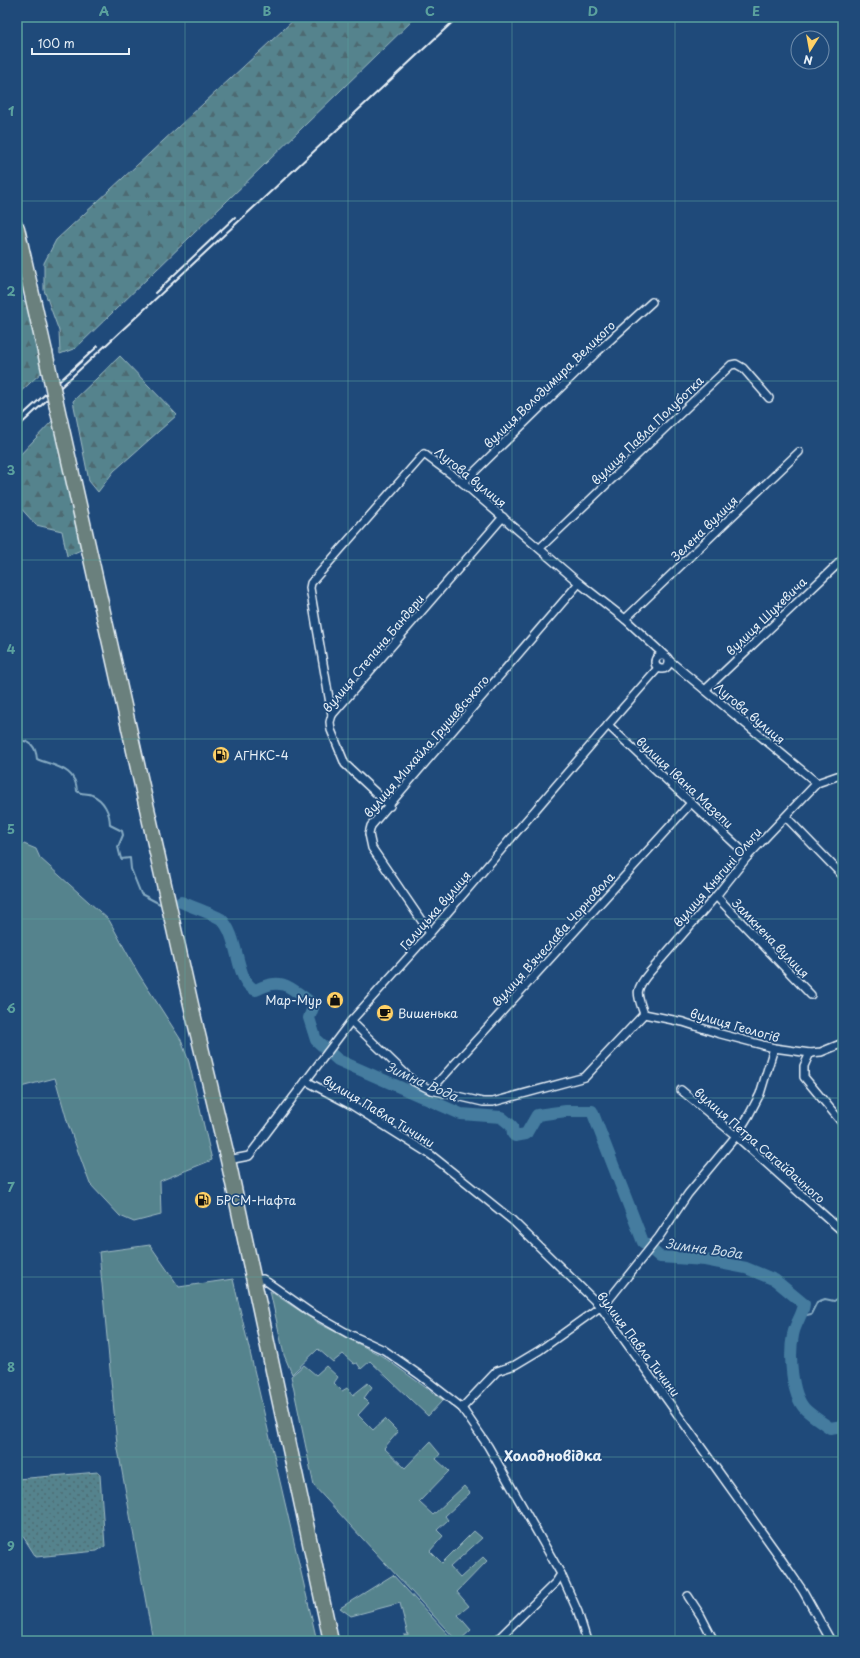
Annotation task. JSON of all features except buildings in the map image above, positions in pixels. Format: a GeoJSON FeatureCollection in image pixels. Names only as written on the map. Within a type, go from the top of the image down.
{"type":"FeatureCollection","features":[{"type":"Feature","properties":{"kind":"highway"},"geometry":{"type":"LineString","coordinates":[[17,228],[194,1018],[228,1160],[331,1641]]}},
{"type":"Feature","properties":{"kind":"street","name":"вулиця Володимира Великого"},"geometry":{"type":"LineString","coordinates":[[463,483],[597,352],[652,302]]}},
{"type":"Feature","properties":{"kind":"street","name":"вулиця Павла Полуботка"},"geometry":{"type":"LineString","coordinates":[[540,548],[731,365],[736,364],[743,368],[769,398]]}},
{"type":"Feature","properties":{"kind":"street","name":"Зелена вулиця"},"geometry":{"type":"LineString","coordinates":[[625,619],[799,452]]}},
{"type":"Feature","properties":{"kind":"street","name":"Лугова вулиця"},"geometry":{"type":"LineString","coordinates":[[332,715],[310,588],[311,583],[424,454],[463,483],[580,583],[625,619],[663,654]]}},
{"type":"Feature","properties":{"kind":"street","name":"вулиця Степана Бандери"},"geometry":{"type":"LineString","coordinates":[[390,806],[345,764],[331,730],[330,722],[332,715],[503,517]]}},
{"type":"Feature","properties":{"kind":"street","name":"вулиця Шухевича"},"geometry":{"type":"LineString","coordinates":[[705,690],[843,559]]}},
{"type":"Feature","properties":{"kind":"street","name":"вулиця Михайла Грушевського"},"geometry":{"type":"LineString","coordinates":[[430,933],[372,848],[369,834],[371,826],[390,806],[580,583]]}},
{"type":"Feature","properties":{"kind":"street"},"geometry":{"type":"LineString","coordinates":[[663,654],[670,660],[666,668],[658,668],[655,664],[656,658],[663,654]]}},
{"type":"Feature","properties":{"kind":"street","name":"Лугова вулиця"},"geometry":{"type":"LineString","coordinates":[[670,660],[817,783]]}},
{"type":"Feature","properties":{"kind":"street","name":"Галицька вулиця"},"geometry":{"type":"LineString","coordinates":[[228,1160],[249,1156],[351,1020],[430,933],[608,724],[658,668]]}},
{"type":"Feature","properties":{"kind":"street","name":"вулиця Івана Мазепи"},"geometry":{"type":"LineString","coordinates":[[608,724],[748,856]]}},
{"type":"Feature","properties":{"kind":"street","name":"вулиця Княгині Ольги"},"geometry":{"type":"LineString","coordinates":[[644,1014],[637,992],[640,984],[716,896],[748,856],[817,783],[843,774]]}},
{"type":"Feature","properties":{"kind":"street","name":"вулиця Вʼячеслава Чорновола"},"geometry":{"type":"LineString","coordinates":[[431,1090],[691,803]]}},
{"type":"Feature","properties":{"kind":"street"},"geometry":{"type":"LineString","coordinates":[[786,817],[843,876]]}},
{"type":"Feature","properties":{"kind":"street","name":"Замкнена вулиця"},"geometry":{"type":"LineString","coordinates":[[716,896],[811,995]]}},
{"type":"Feature","properties":{"kind":"street"},"geometry":{"type":"LineString","coordinates":[[351,1020],[413,1081],[431,1090],[478,1102],[493,1102],[575,1081],[585,1077],[644,1014]]}},
{"type":"Feature","properties":{"kind":"street","name":"вулиця Геологів"},"geometry":{"type":"LineString","coordinates":[[644,1014],[683,1022],[717,1033],[774,1048],[810,1053],[821,1052],[843,1043]]}},
{"type":"Feature","properties":{"kind":"street"},"geometry":{"type":"LineString","coordinates":[[462,1408],[497,1371],[515,1365],[540,1350],[607,1302],[644,1255],[688,1194],[736,1136],[754,1109],[774,1048]]}},
{"type":"Feature","properties":{"kind":"street"},"geometry":{"type":"LineString","coordinates":[[810,1053],[804,1066],[804,1077],[843,1124]]}},
{"type":"Feature","properties":{"kind":"street","name":"вулиця Павла Тичини"},"geometry":{"type":"LineString","coordinates":[[306,1081],[373,1118],[442,1164],[512,1220],[600,1306],[779,1556],[803,1591],[831,1641]]}},
{"type":"Feature","properties":{"kind":"street","name":"вулиця Петра Сагайдачного"},"geometry":{"type":"LineString","coordinates":[[681,1090],[736,1136],[843,1232]]}},
{"type":"Feature","properties":{"kind":"street"},"geometry":{"type":"LineString","coordinates":[[253,1280],[263,1279],[310,1312],[347,1333],[384,1350],[422,1376],[462,1408],[488,1446],[561,1574],[578,1612],[587,1641]]}},
{"type":"Feature","properties":{"kind":"street"},"geometry":{"type":"LineString","coordinates":[[496,1641],[556,1582],[561,1574]]}},
{"type":"Feature","properties":{"kind":"street"},"geometry":{"type":"LineString","coordinates":[[688,1596],[701,1616],[714,1641]]}},
{"type":"Feature","properties":{"kind":"green space"},"geometry":{"type":"Polygon","coordinates":[[[297,17],[416,17],[76,348],[60,354],[59,331],[44,290],[44,263],[56,240],[297,17]]]}},
{"type":"Feature","properties":{"kind":"green space"},"geometry":{"type":"Polygon","coordinates":[[[26,301],[43,371],[17,395],[17,303],[26,301]]]}},
{"type":"Feature","properties":{"kind":"green space"},"geometry":{"type":"Polygon","coordinates":[[[120,356],[177,415],[114,471],[98,492],[89,481],[73,401],[120,356]]]}},
{"type":"Feature","properties":{"kind":"green space"},"geometry":{"type":"Polygon","coordinates":[[[53,420],[81,550],[67,556],[62,531],[36,525],[17,504],[17,458],[53,420]]]}},
{"type":"Feature","properties":{"kind":"green space"},"geometry":{"type":"Polygon","coordinates":[[[24,844],[36,849],[40,858],[109,920],[138,973],[181,1040],[189,1062],[212,1160],[160,1181],[161,1215],[134,1222],[120,1216],[90,1184],[68,1124],[55,1078],[17,1088],[17,846],[24,844]]]}},
{"type":"Feature","properties":{"kind":"green space"},"geometry":{"type":"Polygon","coordinates":[[[150,1245],[179,1287],[233,1279],[317,1641],[153,1641],[117,1444],[99,1252],[150,1245]]]}},
{"type":"Feature","properties":{"kind":"green space"},"geometry":{"type":"Polygon","coordinates":[[[270,1291],[318,1323],[382,1356],[443,1400],[428,1416],[370,1361],[361,1369],[357,1363],[354,1364],[343,1354],[333,1362],[318,1349],[292,1374],[284,1355],[270,1291]]]}},
{"type":"Feature","properties":{"kind":"green space"},"geometry":{"type":"Polygon","coordinates":[[[304,1365],[316,1375],[326,1366],[338,1377],[334,1383],[342,1391],[347,1388],[353,1395],[368,1383],[372,1387],[364,1398],[369,1403],[358,1415],[373,1430],[385,1419],[398,1432],[384,1448],[405,1468],[430,1442],[440,1454],[436,1459],[449,1471],[419,1502],[433,1515],[464,1486],[470,1493],[445,1516],[448,1520],[437,1530],[443,1536],[430,1551],[442,1563],[474,1531],[482,1538],[450,1567],[460,1578],[483,1557],[487,1561],[457,1592],[469,1606],[458,1615],[471,1630],[459,1641],[457,1641],[314,1486],[291,1376],[304,1365]]]}},
{"type":"Feature","properties":{"kind":"green space"},"geometry":{"type":"Polygon","coordinates":[[[98,1472],[100,1475],[105,1546],[97,1551],[36,1557],[17,1527],[17,1479],[98,1472]]]}},
{"type":"Feature","properties":{"kind":"green space"},"geometry":{"type":"Polygon","coordinates":[[[393,1575],[454,1641],[405,1641],[404,1635],[408,1635],[400,1603],[351,1616],[340,1608],[393,1575]]]}},
{"type":"Feature","properties":{"kind":"waterway"},"geometry":{"type":"LineString","coordinates":[[17,741],[25,741],[32,745],[37,759],[64,769],[69,773],[76,783],[77,791],[92,795],[100,800],[106,807],[110,825],[122,831],[123,835],[118,847],[121,859],[130,858],[131,869],[141,894],[160,904]]}},
{"type":"Feature","properties":{"kind":"waterway","name":"Зимна Вода"},"geometry":{"type":"LineString","coordinates":[[181,902],[208,912],[221,919],[232,936],[244,979],[249,986],[256,990],[273,984],[287,986],[314,1005],[309,1018],[316,1040],[338,1060],[461,1114],[501,1117],[512,1126],[513,1134],[515,1136],[526,1134],[537,1115],[566,1111],[592,1111],[643,1242],[647,1245]]}},
{"type":"Feature","properties":{"kind":"waterway","name":"Зимна Вода"},"geometry":{"type":"LineString","coordinates":[[653,1251],[660,1257],[705,1260],[746,1268],[775,1280],[804,1304],[794,1331],[791,1352],[792,1374],[797,1394],[805,1409],[814,1417],[830,1428],[843,1426]]}},
{"type":"Feature","properties":{"kind":"waterway"},"geometry":{"type":"LineString","coordinates":[[799,1317],[811,1314],[817,1302],[825,1299],[834,1301],[843,1295]]}},
{"type":"Feature","properties":{"kind":"railway"},"geometry":{"type":"LineString","coordinates":[[17,428],[458,17]]}},
{"type":"Feature","properties":{"kind":"railway"},"geometry":{"type":"LineString","coordinates":[[155,293],[235,217]]}},
{"type":"Feature","properties":{"kind":"railway"},"geometry":{"type":"LineString","coordinates":[[17,420],[98,346]]}},
{"type":"Feature","properties":{"kind":"place","name":"АГНКС-4"},"geometry":{"type":"Point","coordinates":[221,755]}},
{"type":"Feature","properties":{"kind":"place","name":"Мар-Мур"},"geometry":{"type":"Point","coordinates":[335,1000]}},
{"type":"Feature","properties":{"kind":"place","name":"Вишенька"},"geometry":{"type":"Point","coordinates":[385,1013]}},
{"type":"Feature","properties":{"kind":"place","name":"БРСМ-Нафта"},"geometry":{"type":"Point","coordinates":[203,1200]}},
{"type":"Feature","properties":{"kind":"district","name":"Холодновідка"},"geometry":{"type":"Point","coordinates":[553,1455]}}]}
